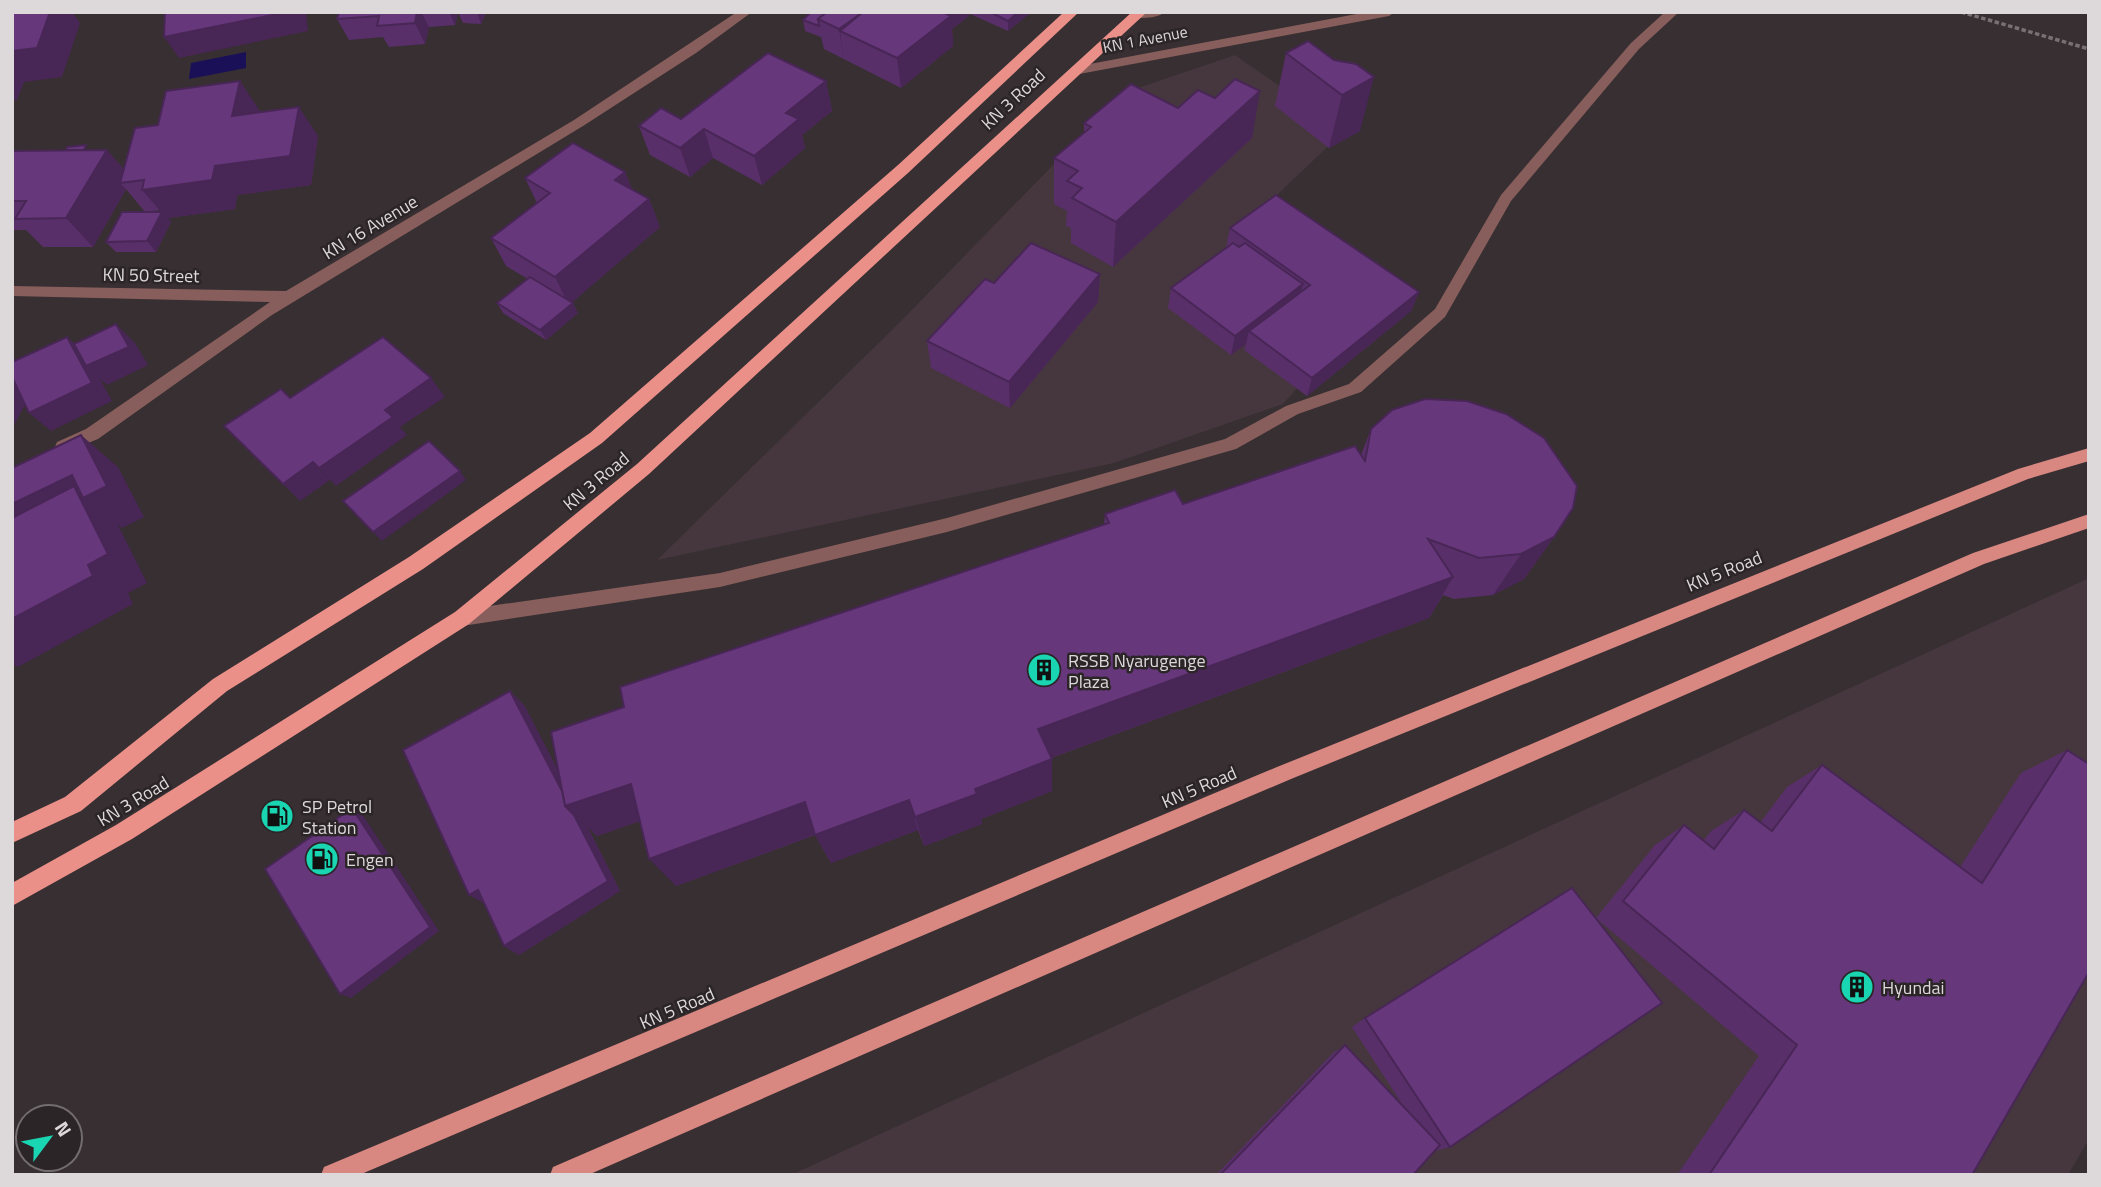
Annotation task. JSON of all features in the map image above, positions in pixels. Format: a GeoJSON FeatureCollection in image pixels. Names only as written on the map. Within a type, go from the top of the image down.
{"type":"FeatureCollection","features":[{"type":"Feature","properties":{"kind":"highway","name":"KN 3 Road"},"geometry":{"type":"LineString","coordinates":[[12,833],[73,804],[220,685],[415,563],[596,438],[903,169],[1072,12]]}},
{"type":"Feature","properties":{"kind":"highway","name":"KN 3 Road"},"geometry":{"type":"LineString","coordinates":[[12,895],[124,832],[462,618],[643,469],[1139,13]]}},
{"type":"Feature","properties":{"kind":"main road","name":"KN 5 Road"},"geometry":{"type":"LineString","coordinates":[[332,1175],[1542,667],[2024,474],[2089,454]]}},
{"type":"Feature","properties":{"kind":"main road"},"geometry":{"type":"LineString","coordinates":[[561,1175],[1979,558],[2089,521]]}},
{"type":"Feature","properties":{"kind":"street","name":"KN 16 Avenue"},"geometry":{"type":"LineString","coordinates":[[46,455],[92,434],[290,297],[523,158],[705,42],[746,12]]}},
{"type":"Feature","properties":{"kind":"street","name":"KN 1 Avenue"},"geometry":{"type":"LineString","coordinates":[[1139,13],[1159,12]]}},
{"type":"Feature","properties":{"kind":"street","name":"KN 1 Avenue"},"geometry":{"type":"LineString","coordinates":[[1074,71],[1389,12]]}},
{"type":"Feature","properties":{"kind":"street"},"geometry":{"type":"LineString","coordinates":[[462,618],[720,580],[947,525],[1230,444],[1292,410],[1354,388],[1440,313],[1506,198],[1635,46],[1673,12]]}},
{"type":"Feature","properties":{"kind":"street","name":"KN 50 Street"},"geometry":{"type":"LineString","coordinates":[[12,291],[290,297]]}},
{"type":"Feature","properties":{"kind":"path"},"geometry":{"type":"LineString","coordinates":[[1961,12],[2089,49]]}},
{"type":"Feature","properties":{"kind":"shaded area"},"geometry":{"type":"Polygon","coordinates":[[[246,52],[246,68],[189,79],[191,63],[246,52]]]}},
{"type":"Feature","properties":{"kind":"shaded area"},"geometry":{"type":"Polygon","coordinates":[[[1235,55],[1344,131],[1274,198],[1389,285],[1283,404],[1114,463],[657,560],[901,321],[1123,93],[1235,55]]]}},
{"type":"Feature","properties":{"kind":"shaded area"},"geometry":{"type":"Polygon","coordinates":[[[2089,578],[2089,1139],[2068,1175],[791,1175],[2089,578]]]}},
{"type":"Feature","properties":{"kind":"building"},"geometry":{"type":"Polygon","coordinates":[[[12,12],[50,12],[37,48],[12,51],[12,12]]]}},
{"type":"Feature","properties":{"kind":"building"},"geometry":{"type":"Polygon","coordinates":[[[165,12],[287,12],[164,37],[165,12]]]}},
{"type":"Feature","properties":{"kind":"building"},"geometry":{"type":"Polygon","coordinates":[[[339,12],[417,12],[415,23],[377,26],[379,16],[337,19],[339,12]]]}},
{"type":"Feature","properties":{"kind":"building"},"geometry":{"type":"Polygon","coordinates":[[[811,12],[827,12],[818,19],[819,26],[803,20],[811,12]]]}},
{"type":"Feature","properties":{"kind":"building"},"geometry":{"type":"Polygon","coordinates":[[[827,12],[863,12],[839,29],[818,19],[827,12]]]}},
{"type":"Feature","properties":{"kind":"building"},"geometry":{"type":"Polygon","coordinates":[[[863,12],[943,12],[951,16],[897,58],[840,31],[863,12]]]}},
{"type":"Feature","properties":{"kind":"building"},"geometry":{"type":"Polygon","coordinates":[[[990,12],[1018,12],[1008,21],[990,12]]]}},
{"type":"Feature","properties":{"kind":"building"},"geometry":{"type":"Polygon","coordinates":[[[1308,41],[1334,60],[1356,64],[1374,77],[1342,95],[1286,53],[1308,41]]]}},
{"type":"Feature","properties":{"kind":"building"},"geometry":{"type":"Polygon","coordinates":[[[768,53],[826,81],[786,113],[799,119],[754,156],[704,129],[680,148],[639,126],[661,108],[681,119],[768,53]]]}},
{"type":"Feature","properties":{"kind":"building"},"geometry":{"type":"Polygon","coordinates":[[[1235,79],[1260,91],[1116,222],[1072,198],[1082,188],[1067,181],[1078,171],[1054,158],[1091,127],[1084,123],[1131,84],[1178,108],[1198,90],[1215,98],[1235,79]]]}},
{"type":"Feature","properties":{"kind":"building"},"geometry":{"type":"Polygon","coordinates":[[[240,81],[232,116],[299,107],[290,156],[215,166],[212,180],[142,190],[144,180],[120,183],[135,128],[158,125],[166,91],[240,81]]]}},
{"type":"Feature","properties":{"kind":"building"},"geometry":{"type":"Polygon","coordinates":[[[573,143],[625,172],[615,180],[649,199],[555,277],[491,238],[550,193],[525,178],[573,143]]]}},
{"type":"Feature","properties":{"kind":"building"},"geometry":{"type":"Polygon","coordinates":[[[86,145],[84,150],[66,150],[67,147],[86,145]]]}},
{"type":"Feature","properties":{"kind":"building"},"geometry":{"type":"Polygon","coordinates":[[[107,150],[66,218],[15,219],[26,201],[12,201],[12,151],[107,150]]]}},
{"type":"Feature","properties":{"kind":"building"},"geometry":{"type":"Polygon","coordinates":[[[1276,195],[1419,292],[1312,378],[1249,331],[1310,285],[1230,228],[1276,195]]]}},
{"type":"Feature","properties":{"kind":"building"},"geometry":{"type":"Polygon","coordinates":[[[122,212],[162,212],[147,241],[106,242],[122,212]]]}},
{"type":"Feature","properties":{"kind":"building"},"geometry":{"type":"Polygon","coordinates":[[[1031,243],[1100,274],[1009,382],[927,341],[985,279],[994,283],[1031,243]]]}},
{"type":"Feature","properties":{"kind":"building"},"geometry":{"type":"Polygon","coordinates":[[[1233,243],[1239,247],[1245,243],[1303,284],[1235,336],[1171,288],[1233,243]]]}},
{"type":"Feature","properties":{"kind":"building"},"geometry":{"type":"Polygon","coordinates":[[[530,277],[573,303],[540,330],[497,303],[530,277]]]}},
{"type":"Feature","properties":{"kind":"building"},"geometry":{"type":"Polygon","coordinates":[[[116,324],[129,347],[86,366],[74,344],[116,324]]]}},
{"type":"Feature","properties":{"kind":"building"},"geometry":{"type":"Polygon","coordinates":[[[67,337],[92,383],[29,413],[12,377],[12,362],[67,337]]]}},
{"type":"Feature","properties":{"kind":"building"},"geometry":{"type":"Polygon","coordinates":[[[383,337],[431,378],[385,410],[393,417],[319,468],[313,462],[283,484],[224,426],[281,389],[290,398],[383,337]]]}},
{"type":"Feature","properties":{"kind":"building","name":"RSSB Nyarugenge Plaza"},"geometry":{"type":"Polygon","coordinates":[[[1425,399],[1467,401],[1506,414],[1544,438],[1577,486],[1573,508],[1554,537],[1521,554],[1479,558],[1428,539],[1453,577],[1038,729],[1052,759],[975,789],[977,794],[915,817],[909,800],[815,835],[805,802],[649,859],[631,784],[565,806],[551,732],[624,707],[620,687],[1109,523],[1105,514],[1175,490],[1183,504],[1355,446],[1365,461],[1371,429],[1392,410],[1425,399]]]}},
{"type":"Feature","properties":{"kind":"building"},"geometry":{"type":"Polygon","coordinates":[[[81,435],[107,486],[83,498],[72,475],[12,504],[12,468],[81,435]]]}},
{"type":"Feature","properties":{"kind":"building"},"geometry":{"type":"Polygon","coordinates":[[[429,441],[460,471],[373,532],[343,501],[429,441]]]}},
{"type":"Feature","properties":{"kind":"building"},"geometry":{"type":"Polygon","coordinates":[[[74,486],[108,554],[88,565],[93,576],[12,619],[12,518],[74,486]]]}},
{"type":"Feature","properties":{"kind":"building"},"geometry":{"type":"Polygon","coordinates":[[[510,691],[562,791],[565,806],[574,815],[608,881],[504,946],[478,890],[469,895],[403,750],[510,691]]]}},
{"type":"Feature","properties":{"kind":"building","name":"Hyundai"},"geometry":{"type":"Polygon","coordinates":[[[2067,750],[2089,764],[2089,972],[1972,1175],[1709,1175],[1797,1045],[1623,901],[1684,825],[1714,849],[1744,810],[1772,831],[1822,765],[1982,883],[2067,750]]]}},
{"type":"Feature","properties":{"kind":"building"},"geometry":{"type":"Polygon","coordinates":[[[352,808],[430,927],[340,994],[265,869],[352,808]]]}},
{"type":"Feature","properties":{"kind":"building"},"geometry":{"type":"Polygon","coordinates":[[[1572,888],[1662,1003],[1450,1147],[1365,1018],[1572,888]]]}},
{"type":"Feature","properties":{"kind":"building"},"geometry":{"type":"Polygon","coordinates":[[[1345,1045],[1440,1145],[1413,1175],[1220,1175],[1345,1045]]]}},
{"type":"Feature","properties":{"kind":"place","name":"RSSB Nyarugenge Plaza"},"geometry":{"type":"Point","coordinates":[1044,670]}},
{"type":"Feature","properties":{"kind":"place","name":"SP Petrol Station"},"geometry":{"type":"Point","coordinates":[277,816]}},
{"type":"Feature","properties":{"kind":"place","name":"Engen"},"geometry":{"type":"Point","coordinates":[322,859]}},
{"type":"Feature","properties":{"kind":"place","name":"Hyundai"},"geometry":{"type":"Point","coordinates":[1857,987]}}]}
